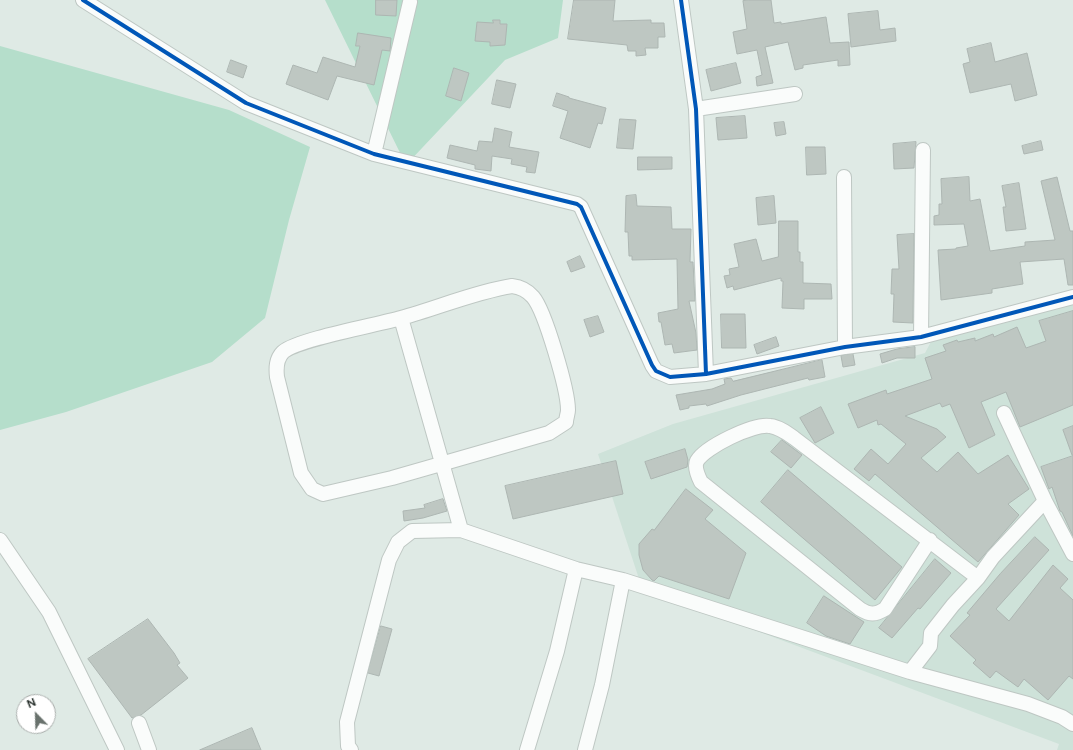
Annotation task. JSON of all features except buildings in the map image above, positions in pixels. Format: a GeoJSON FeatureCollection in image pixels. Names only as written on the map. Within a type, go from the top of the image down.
{"type":"FeatureCollection","features":[{"type":"Feature","properties":{"kind":"street"},"geometry":{"type":"LineString","coordinates":[[83,0],[246,103],[374,154],[577,204],[581,207],[656,371],[670,377],[706,374],[845,348],[921,336],[1073,297]]}},
{"type":"Feature","properties":{"kind":"street"},"geometry":{"type":"LineString","coordinates":[[681,0],[696,109],[706,374]]}},
{"type":"Feature","properties":{"kind":"street"},"geometry":{"type":"LineString","coordinates":[[374,154],[410,2]]}},
{"type":"Feature","properties":{"kind":"street"},"geometry":{"type":"LineString","coordinates":[[696,109],[795,94]]}},
{"type":"Feature","properties":{"kind":"street"},"geometry":{"type":"LineString","coordinates":[[921,336],[923,150]]}},
{"type":"Feature","properties":{"kind":"street"},"geometry":{"type":"LineString","coordinates":[[844,177],[845,348]]}},
{"type":"Feature","properties":{"kind":"street"},"geometry":{"type":"LineString","coordinates":[[512,286],[523,288],[534,298],[545,317],[568,409],[566,422],[549,433],[513,445],[444,462],[392,478],[323,494],[312,488],[301,473],[277,377],[276,364],[283,352],[299,344],[401,318],[484,291],[512,286]]}},
{"type":"Feature","properties":{"kind":"street"},"geometry":{"type":"LineString","coordinates":[[401,318],[444,462],[461,530]]}},
{"type":"Feature","properties":{"kind":"street"},"geometry":{"type":"LineString","coordinates":[[1004,413],[1044,501],[1073,554]]}},
{"type":"Feature","properties":{"kind":"street"},"geometry":{"type":"LineString","coordinates":[[930,540],[885,609],[877,614],[869,615],[701,482],[697,472],[696,462],[704,452],[751,427],[775,427],[794,438],[930,540],[978,578]]}},
{"type":"Feature","properties":{"kind":"street"},"geometry":{"type":"LineString","coordinates":[[910,672],[930,646],[931,633],[953,605],[978,578],[993,556],[1044,501]]}},
{"type":"Feature","properties":{"kind":"street"},"geometry":{"type":"LineString","coordinates":[[351,750],[348,746],[347,722],[389,560],[398,542],[412,531],[461,530],[576,569],[623,580],[910,672],[1028,704],[1062,717],[1073,724]]}},
{"type":"Feature","properties":{"kind":"street"},"geometry":{"type":"LineString","coordinates":[[0,540],[49,612],[117,750]]}},
{"type":"Feature","properties":{"kind":"street"},"geometry":{"type":"LineString","coordinates":[[527,750],[557,651],[576,569]]}},
{"type":"Feature","properties":{"kind":"street"},"geometry":{"type":"LineString","coordinates":[[585,750],[604,677],[623,580]]}},
{"type":"Feature","properties":{"kind":"street"},"geometry":{"type":"LineString","coordinates":[[139,722],[150,750]]}},
{"type":"Feature","properties":{"kind":"shaded area"},"geometry":{"type":"Polygon","coordinates":[[[1073,294],[1073,750],[1057,750],[1059,744],[642,588],[598,454],[673,424],[925,353],[933,338],[1073,294]]]}},
{"type":"Feature","properties":{"kind":"green space"},"geometry":{"type":"Polygon","coordinates":[[[325,0],[563,0],[558,38],[505,60],[406,165],[325,0]]]}},
{"type":"Feature","properties":{"kind":"green space"},"geometry":{"type":"Polygon","coordinates":[[[0,46],[229,110],[310,147],[289,220],[265,318],[212,362],[66,412],[0,430],[0,46]]]}},
{"type":"Feature","properties":{"kind":"cycle path"},"geometry":{"type":"LineString","coordinates":[[83,0],[246,103],[374,154],[577,204],[581,207],[652,365],[656,371],[670,377],[706,374],[845,347],[921,337],[1073,297]]}},
{"type":"Feature","properties":{"kind":"cycle path"},"geometry":{"type":"LineString","coordinates":[[681,0],[696,109],[706,374]]}}]}
